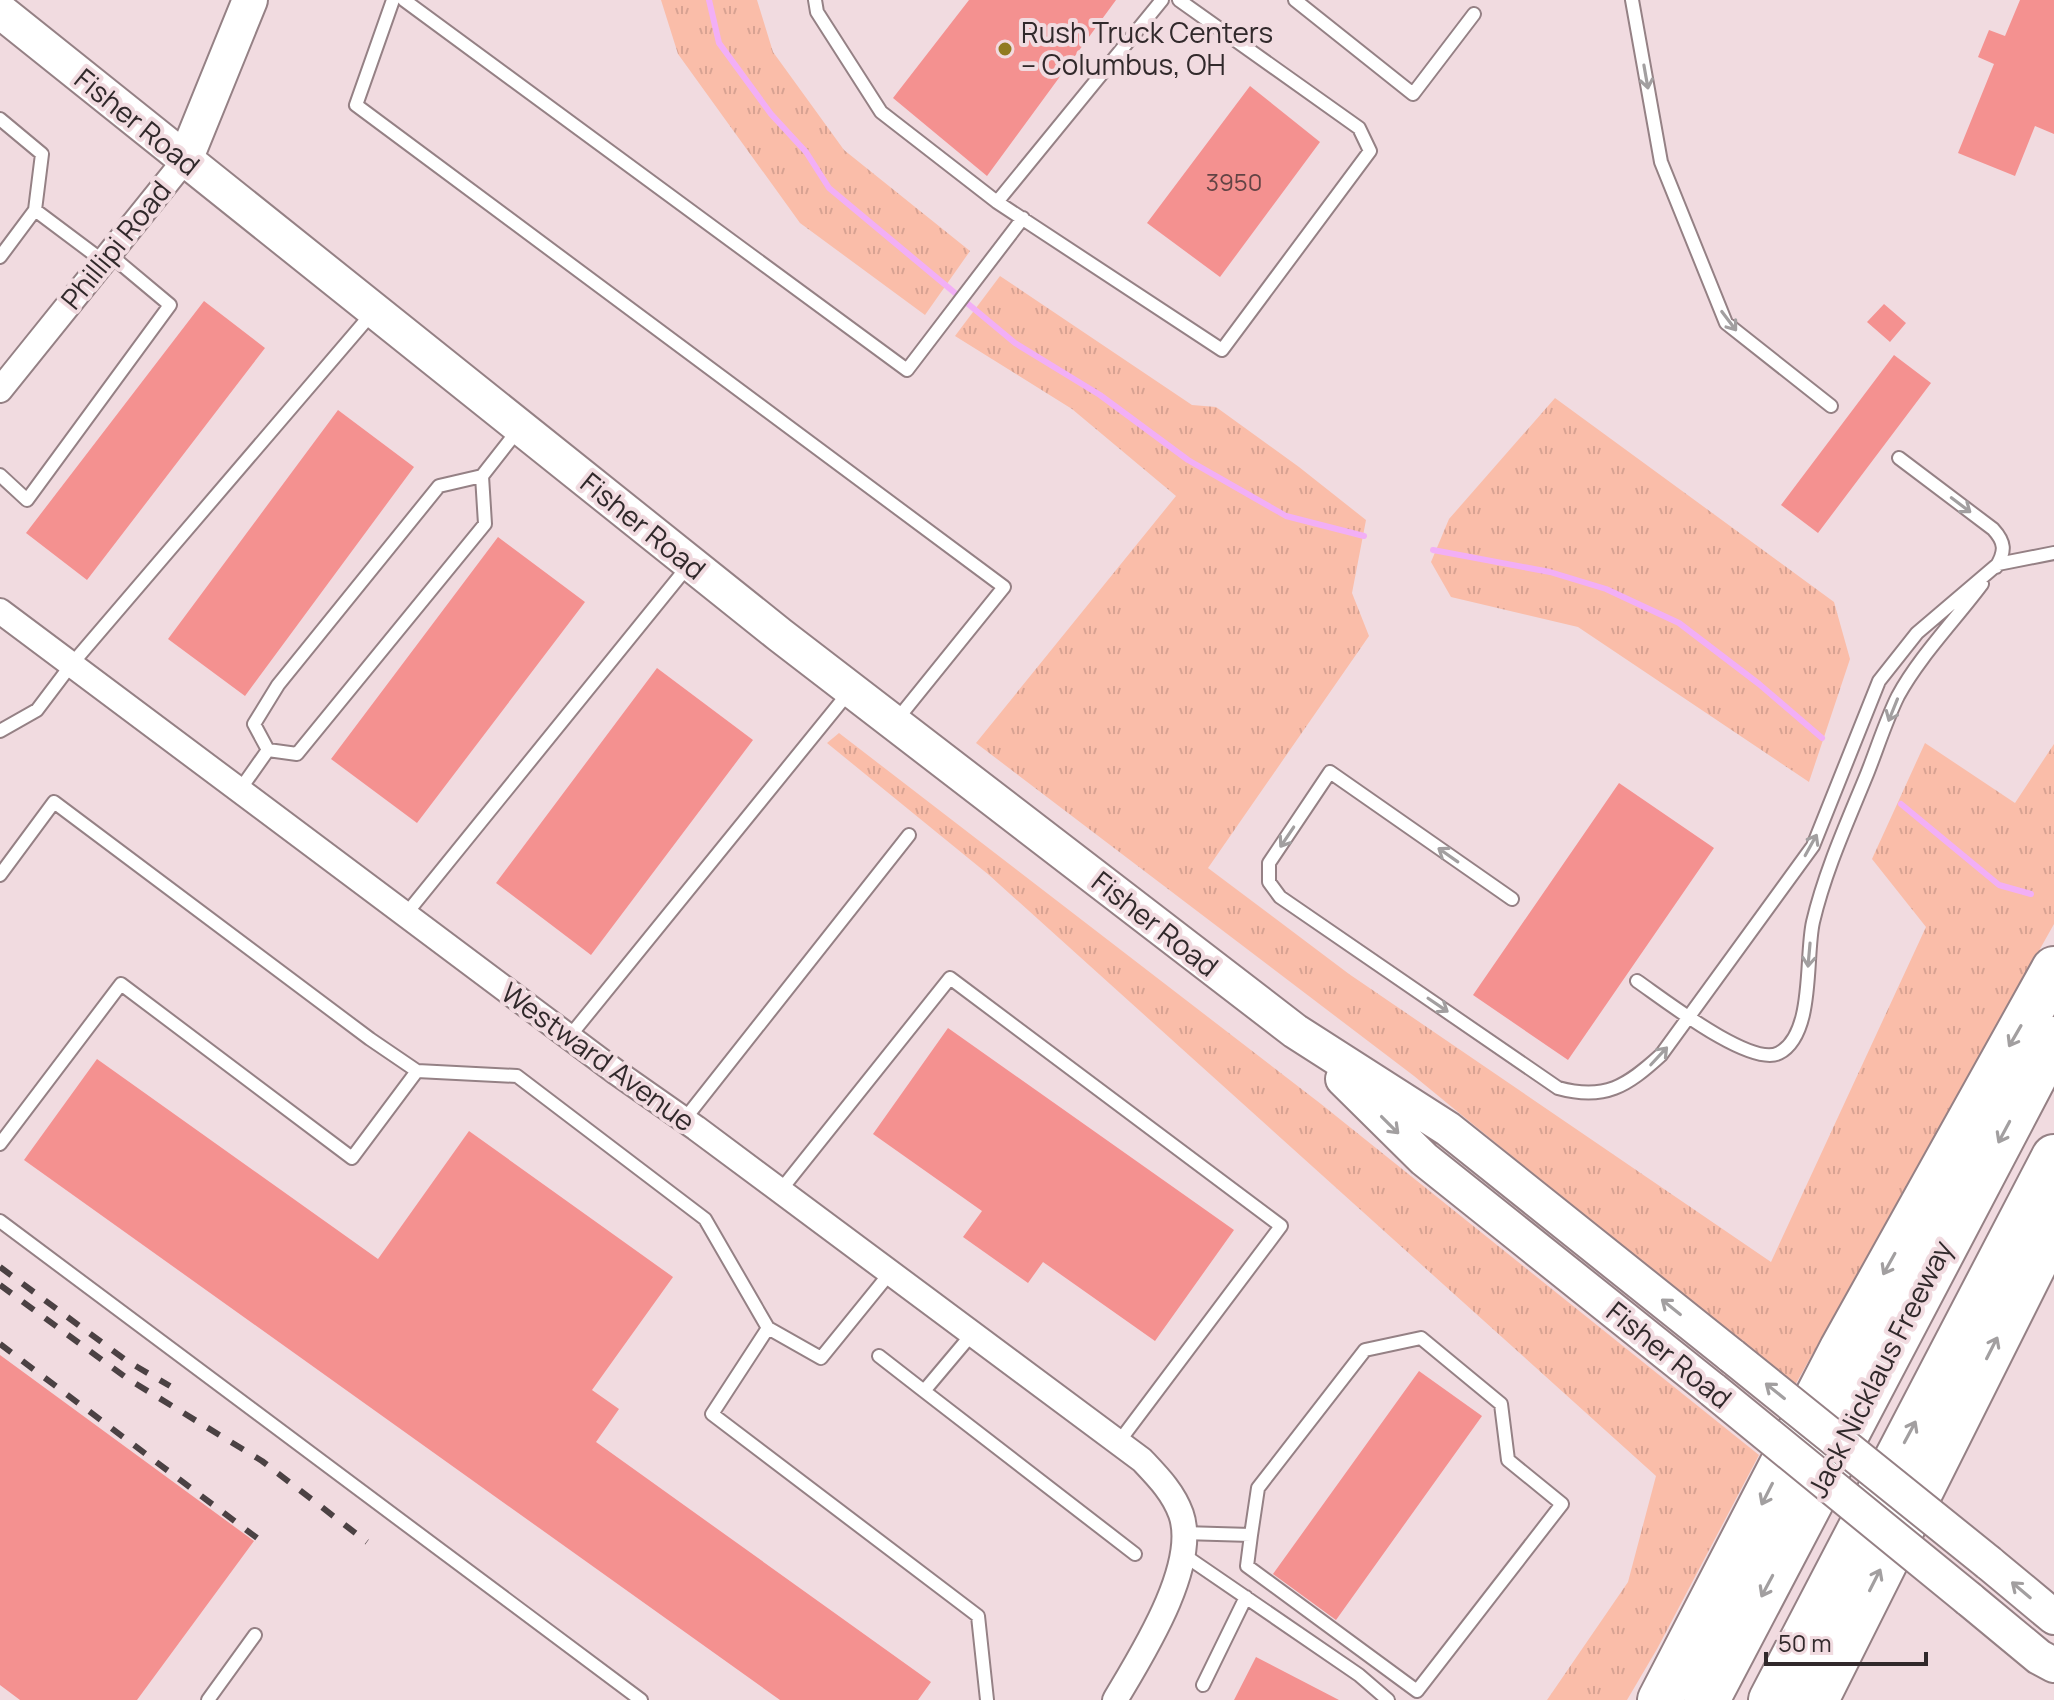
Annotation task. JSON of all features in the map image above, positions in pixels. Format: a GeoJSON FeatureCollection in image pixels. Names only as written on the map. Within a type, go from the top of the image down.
{"type":"FeatureCollection","features":[{"type":"Feature","properties":{"kind":"highway"},"geometry":{"type":"LineString","coordinates":[[1660,1700],[1842,1349],[2054,969]]}},
{"type":"Feature","properties":{"kind":"highway","name":"Jack Nicklaus Freeway"},"geometry":{"type":"LineString","coordinates":[[1707,1700],[2054,1039]]}},
{"type":"Feature","properties":{"kind":"highway","name":"Jack Nicklaus Freeway"},"geometry":{"type":"LineString","coordinates":[[1771,1700],[2054,1157]]}},
{"type":"Feature","properties":{"kind":"highway"},"geometry":{"type":"LineString","coordinates":[[1816,1700],[2054,1225]]}},
{"type":"Feature","properties":{"kind":"highway"},"geometry":{"type":"LineString","coordinates":[[1654,1700],[1682,1659]]}},
{"type":"Feature","properties":{"kind":"main road","name":"Phillipi Road"},"geometry":{"type":"LineString","coordinates":[[185,160],[250,0]]}},
{"type":"Feature","properties":{"kind":"main road","name":"Fisher Road"},"geometry":{"type":"LineString","coordinates":[[0,11],[851,690],[1295,1031],[1448,1129],[2054,1617]]}},
{"type":"Feature","properties":{"kind":"main road","name":"Fisher Road"},"geometry":{"type":"LineString","coordinates":[[1295,1031],[1424,1159],[2039,1657],[2054,1665]]}},
{"type":"Feature","properties":{"kind":"street","name":"Phillipi Road"},"geometry":{"type":"LineString","coordinates":[[0,390],[185,160]]}},
{"type":"Feature","properties":{"kind":"street","name":"Westward Avenue"},"geometry":{"type":"LineString","coordinates":[[0,611],[1142,1460],[1166,1485],[1183,1535]]}},
{"type":"Feature","properties":{"kind":"street"},"geometry":{"type":"LineString","coordinates":[[1115,1700],[1145,1650],[1172,1592],[1183,1535]]}},
{"type":"Feature","properties":{"kind":"lane"},"geometry":{"type":"LineString","coordinates":[[393,0],[356,105],[1004,587],[894,723]]}},
{"type":"Feature","properties":{"kind":"lane"},"geometry":{"type":"LineString","coordinates":[[404,0],[907,370],[1023,218]]}},
{"type":"Feature","properties":{"kind":"lane"},"geometry":{"type":"LineString","coordinates":[[815,0],[817,12],[881,112],[997,202],[1222,350],[1370,151],[1359,128],[1179,0]]}},
{"type":"Feature","properties":{"kind":"lane"},"geometry":{"type":"LineString","coordinates":[[997,202],[1162,0]]}},
{"type":"Feature","properties":{"kind":"lane"},"geometry":{"type":"LineString","coordinates":[[1295,0],[1413,94],[1474,14]]}},
{"type":"Feature","properties":{"kind":"lane"},"geometry":{"type":"LineString","coordinates":[[1632,0],[1661,162],[1726,323],[1831,406]]}},
{"type":"Feature","properties":{"kind":"lane"},"geometry":{"type":"LineString","coordinates":[[0,119],[42,154],[35,210],[0,257]]}},
{"type":"Feature","properties":{"kind":"lane"},"geometry":{"type":"LineString","coordinates":[[0,475],[27,500],[170,305],[35,210]]}},
{"type":"Feature","properties":{"kind":"lane"},"geometry":{"type":"LineString","coordinates":[[0,731],[37,710],[71,665],[374,311]]}},
{"type":"Feature","properties":{"kind":"lane"},"geometry":{"type":"LineString","coordinates":[[268,750],[254,724],[278,685],[439,486],[482,476],[520,428]]}},
{"type":"Feature","properties":{"kind":"lane"},"geometry":{"type":"LineString","coordinates":[[1637,981],[1718,1035],[1759,1054],[1770,1057],[1781,1052],[1790,1042],[1805,1011],[1812,926],[1822,887],[1899,695],[1998,564],[2004,551],[2002,539],[1993,529],[1899,458]]}},
{"type":"Feature","properties":{"kind":"lane"},"geometry":{"type":"LineString","coordinates":[[268,750],[297,754],[485,524],[482,476]]}},
{"type":"Feature","properties":{"kind":"lane"},"geometry":{"type":"LineString","coordinates":[[1512,899],[1330,772],[1269,863],[1269,882],[1280,897],[1558,1088],[1596,1094],[1613,1090],[1638,1076],[1661,1055],[1813,846],[1879,681],[1917,633],[1998,564],[2054,553]]}},
{"type":"Feature","properties":{"kind":"lane"},"geometry":{"type":"LineString","coordinates":[[406,914],[690,564]]}},
{"type":"Feature","properties":{"kind":"lane"},"geometry":{"type":"LineString","coordinates":[[569,1037],[851,690]]}},
{"type":"Feature","properties":{"kind":"lane"},"geometry":{"type":"LineString","coordinates":[[239,791],[268,750]]}},
{"type":"Feature","properties":{"kind":"lane"},"geometry":{"type":"LineString","coordinates":[[0,875],[54,802],[417,1071],[517,1076],[705,1219],[768,1328],[821,1358],[890,1273]]}},
{"type":"Feature","properties":{"kind":"lane"},"geometry":{"type":"LineString","coordinates":[[684,1120],[909,835]]}},
{"type":"Feature","properties":{"kind":"lane"},"geometry":{"type":"LineString","coordinates":[[780,1191],[950,978],[1281,1226],[1118,1443]]}},
{"type":"Feature","properties":{"kind":"lane"},"geometry":{"type":"LineString","coordinates":[[0,1144],[121,984],[352,1158],[417,1071]]}},
{"type":"Feature","properties":{"kind":"lane"},"geometry":{"type":"LineString","coordinates":[[0,1221],[641,1700]]}},
{"type":"Feature","properties":{"kind":"lane"},"geometry":{"type":"LineString","coordinates":[[768,1328],[712,1414],[978,1616],[987,1700]]}},
{"type":"Feature","properties":{"kind":"lane"},"geometry":{"type":"LineString","coordinates":[[924,1391],[972,1334]]}},
{"type":"Feature","properties":{"kind":"lane"},"geometry":{"type":"LineString","coordinates":[[1421,1338],[1501,1404],[1508,1460],[1562,1504],[1417,1691],[1247,1566],[1251,1535],[1258,1488],[1365,1350],[1421,1338]]}},
{"type":"Feature","properties":{"kind":"lane"},"geometry":{"type":"LineString","coordinates":[[879,1356],[1135,1554]]}},
{"type":"Feature","properties":{"kind":"lane"},"geometry":{"type":"LineString","coordinates":[[1183,1535],[1251,1535]]}},
{"type":"Feature","properties":{"kind":"lane"},"geometry":{"type":"LineString","coordinates":[[1183,1535],[1246,1597],[1359,1675],[1388,1700]]}},
{"type":"Feature","properties":{"kind":"lane"},"geometry":{"type":"LineString","coordinates":[[1203,1685],[1246,1597]]}},
{"type":"Feature","properties":{"kind":"lane"},"geometry":{"type":"LineString","coordinates":[[208,1700],[255,1635]]}},
{"type":"Feature","properties":{"kind":"green space"},"geometry":{"type":"Polygon","coordinates":[[[661,0],[757,0],[773,52],[844,150],[970,251],[925,315],[800,223],[678,54],[661,0]]]}},
{"type":"Feature","properties":{"kind":"green space"},"geometry":{"type":"Polygon","coordinates":[[[1000,276],[1192,405],[1216,407],[1366,520],[1352,593],[1369,636],[1208,868],[1349,974],[1771,1262],[1926,927],[1872,859],[1925,743],[2015,803],[2054,744],[2054,924],[1794,1387],[1414,1076],[976,743],[1176,496],[1072,409],[955,336],[1000,276]]]}},
{"type":"Feature","properties":{"kind":"green space"},"geometry":{"type":"Polygon","coordinates":[[[1555,398],[1834,602],[1850,659],[1809,782],[1578,627],[1451,597],[1431,562],[1449,519],[1555,398]]]}},
{"type":"Feature","properties":{"kind":"green space"},"geometry":{"type":"Polygon","coordinates":[[[839,733],[1321,1104],[1759,1455],[1627,1700],[1547,1700],[1628,1582],[1656,1476],[989,875],[827,743],[839,733]]]}},
{"type":"Feature","properties":{"kind":"building","name":"Rush Truck Centers – Columbus, OH"},"geometry":{"type":"Polygon","coordinates":[[[969,0],[1116,0],[987,176],[893,98],[969,0]]]}},
{"type":"Feature","properties":{"kind":"building"},"geometry":{"type":"Polygon","coordinates":[[[2020,0],[2054,0],[2054,134],[2035,126],[2015,176],[1958,153],[1994,64],[1978,57],[1989,30],[2005,36],[2020,0]]]}},
{"type":"Feature","properties":{"kind":"building"},"geometry":{"type":"Polygon","coordinates":[[[1250,86],[1320,142],[1220,277],[1147,223],[1250,86]]]}},
{"type":"Feature","properties":{"kind":"building"},"geometry":{"type":"Polygon","coordinates":[[[204,301],[265,348],[87,580],[26,533],[204,301]]]}},
{"type":"Feature","properties":{"kind":"building"},"geometry":{"type":"Polygon","coordinates":[[[1884,304],[1906,323],[1890,342],[1867,322],[1884,304]]]}},
{"type":"Feature","properties":{"kind":"building"},"geometry":{"type":"Polygon","coordinates":[[[1894,355],[1931,383],[1818,533],[1781,505],[1894,355]]]}},
{"type":"Feature","properties":{"kind":"building"},"geometry":{"type":"Polygon","coordinates":[[[338,410],[414,467],[245,696],[168,639],[338,410]]]}},
{"type":"Feature","properties":{"kind":"building"},"geometry":{"type":"Polygon","coordinates":[[[498,537],[585,602],[417,823],[331,759],[498,537]]]}},
{"type":"Feature","properties":{"kind":"building"},"geometry":{"type":"Polygon","coordinates":[[[657,668],[753,740],[591,955],[496,883],[657,668]]]}},
{"type":"Feature","properties":{"kind":"building"},"geometry":{"type":"Polygon","coordinates":[[[1619,783],[1714,848],[1568,1060],[1473,995],[1619,783]]]}},
{"type":"Feature","properties":{"kind":"building"},"geometry":{"type":"Polygon","coordinates":[[[948,1028],[1234,1230],[1155,1341],[1043,1262],[1028,1283],[963,1237],[982,1211],[873,1134],[948,1028]]]}},
{"type":"Feature","properties":{"kind":"building"},"geometry":{"type":"Polygon","coordinates":[[[97,1059],[378,1259],[469,1131],[673,1277],[592,1390],[619,1409],[596,1442],[931,1682],[918,1700],[780,1700],[24,1160],[97,1059]]]}},
{"type":"Feature","properties":{"kind":"building"},"geometry":{"type":"Polygon","coordinates":[[[0,1355],[254,1541],[137,1700],[20,1700],[0,1685],[0,1355]]]}},
{"type":"Feature","properties":{"kind":"building"},"geometry":{"type":"Polygon","coordinates":[[[1419,1371],[1482,1416],[1336,1620],[1273,1574],[1419,1371]]]}},
{"type":"Feature","properties":{"kind":"building"},"geometry":{"type":"Polygon","coordinates":[[[1256,1657],[1339,1700],[1234,1700],[1256,1657]]]}},
{"type":"Feature","properties":{"kind":"waterway"},"geometry":{"type":"LineString","coordinates":[[709,0],[719,43],[771,114],[806,152],[829,188],[1015,343],[1100,395],[1188,460],[1286,516],[1364,536]]}},
{"type":"Feature","properties":{"kind":"waterway"},"geometry":{"type":"LineString","coordinates":[[1433,550],[1550,572],[1606,589],[1679,623],[1759,684],[1822,738]]}},
{"type":"Feature","properties":{"kind":"waterway"},"geometry":{"type":"LineString","coordinates":[[1901,804],[1999,885],[2031,894]]}},
{"type":"Feature","properties":{"kind":"railway"},"geometry":{"type":"LineString","coordinates":[[0,1267],[127,1361],[170,1386]]}},
{"type":"Feature","properties":{"kind":"railway"},"geometry":{"type":"LineString","coordinates":[[0,1285],[128,1379],[262,1461],[367,1542]]}},
{"type":"Feature","properties":{"kind":"railway"},"geometry":{"type":"LineString","coordinates":[[0,1344],[265,1544]]}},
{"type":"Feature","properties":{"kind":"place","name":"Rush Truck Centers – Columbus, OH"},"geometry":{"type":"Point","coordinates":[1005,49]}}]}
